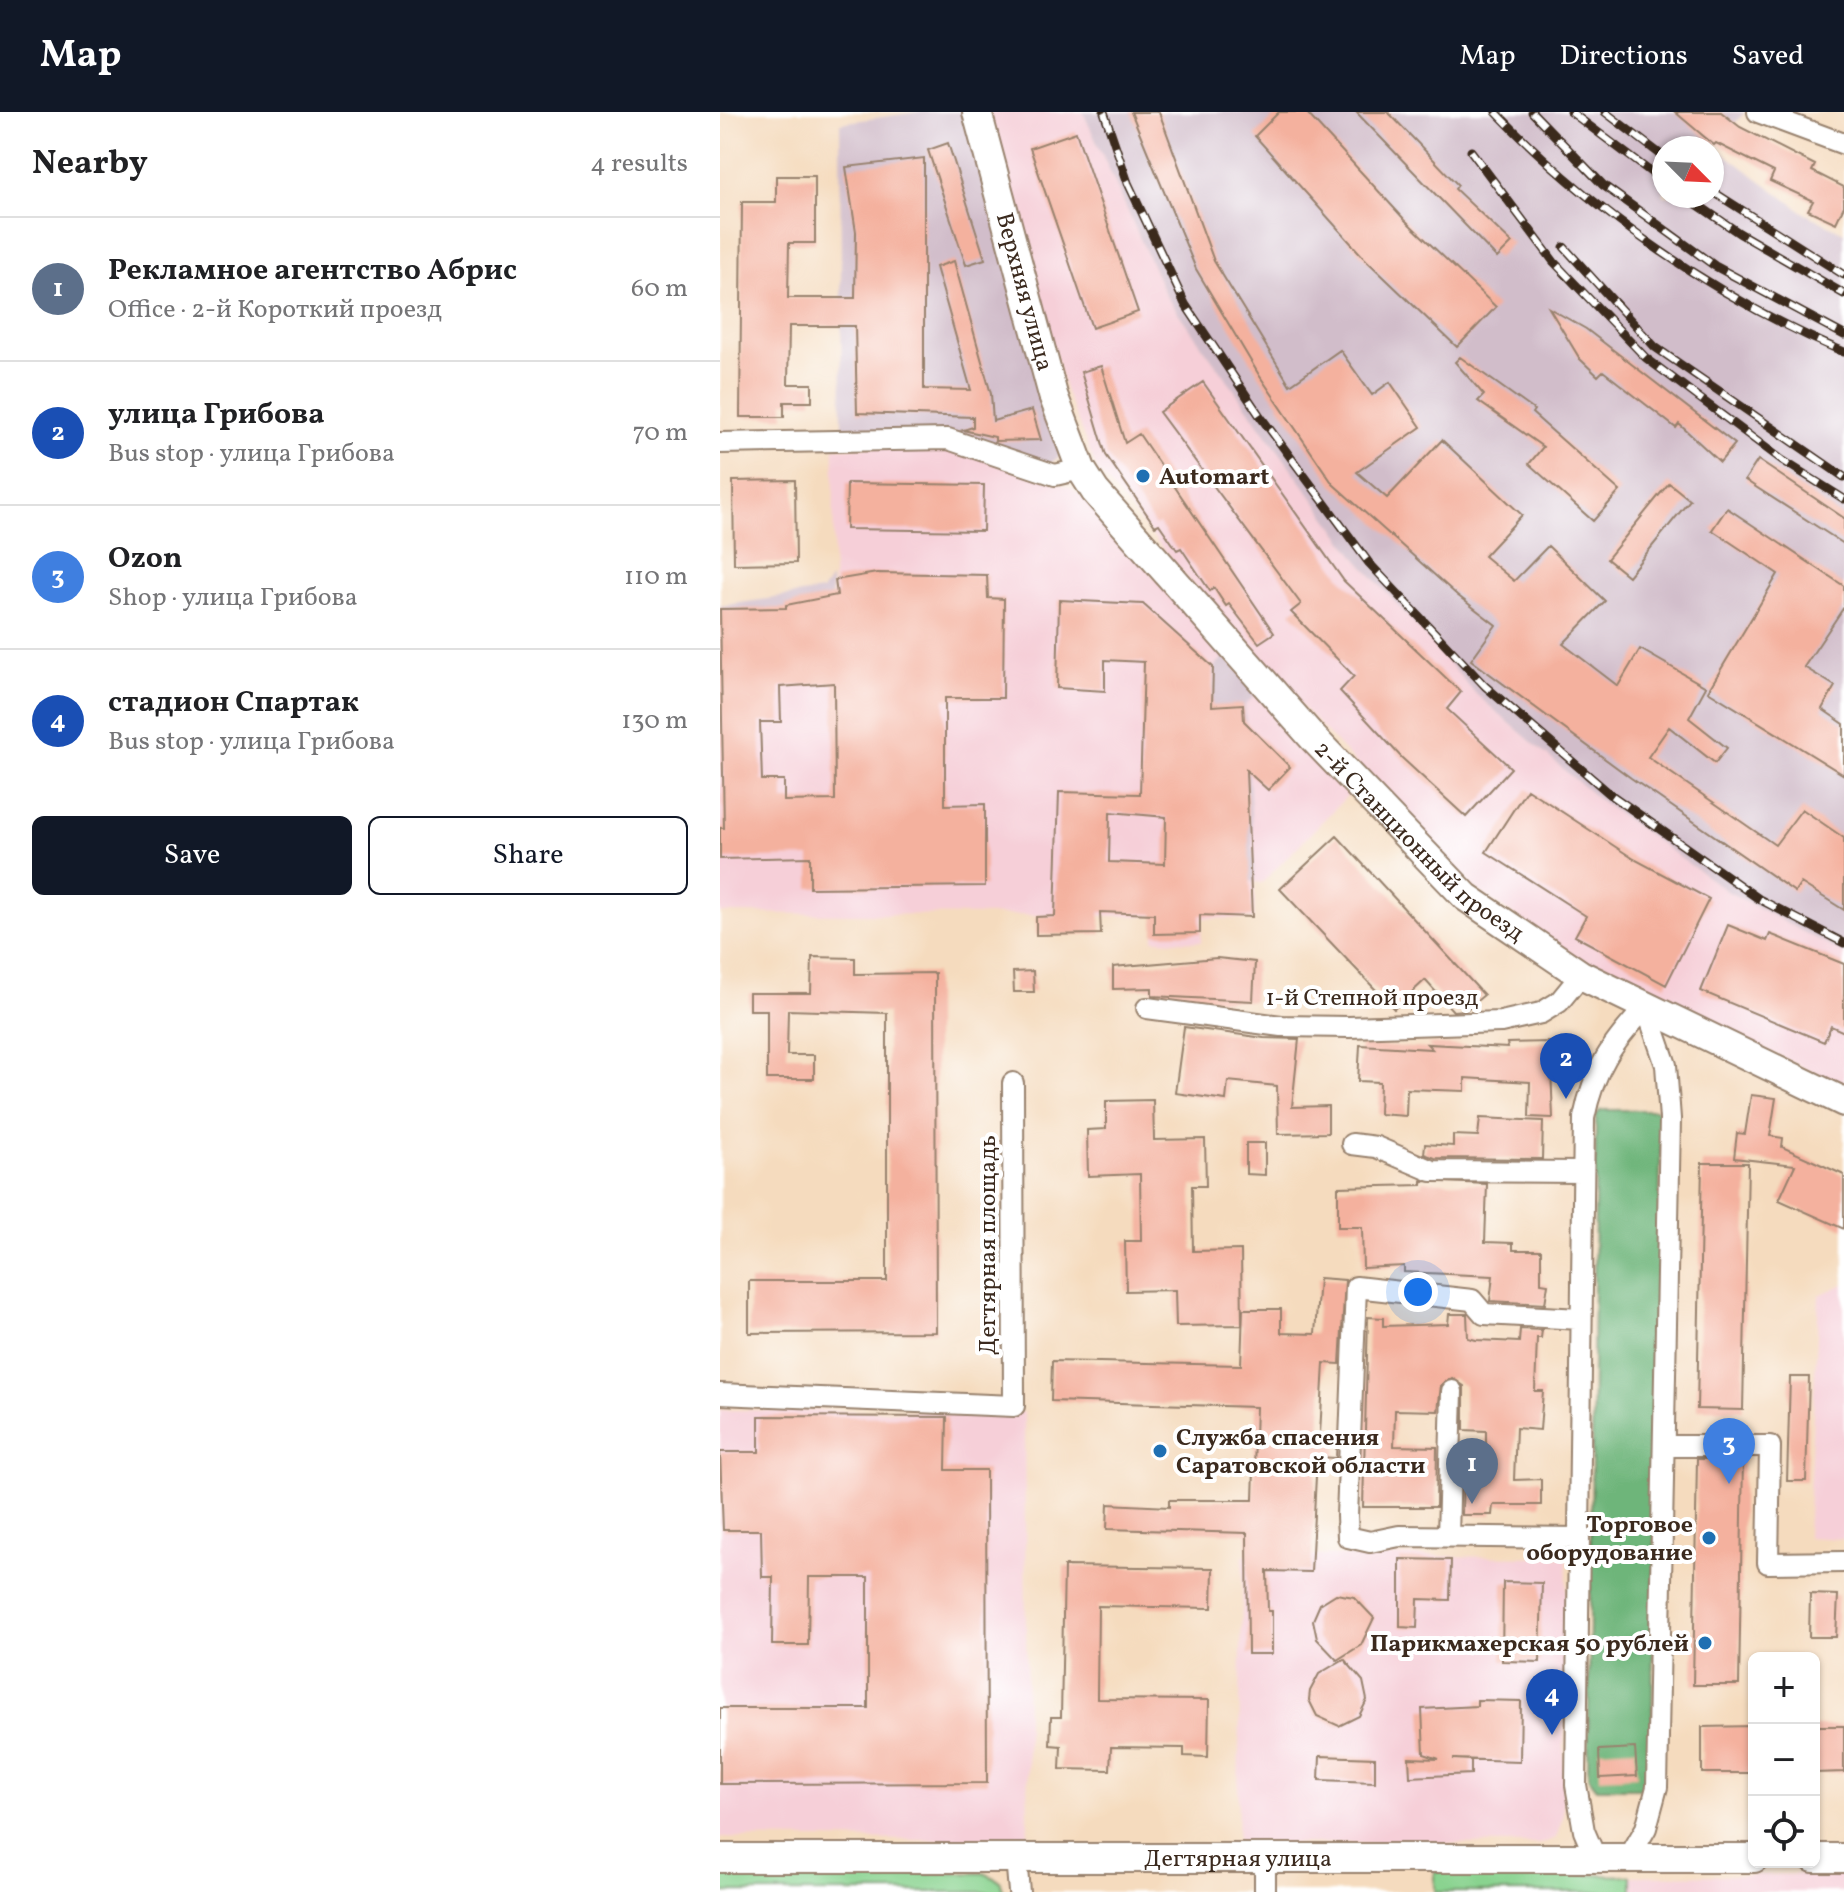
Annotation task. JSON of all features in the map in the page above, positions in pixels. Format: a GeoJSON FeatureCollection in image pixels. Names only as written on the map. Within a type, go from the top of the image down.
{"type":"FeatureCollection","features":[{"type":"Feature","properties":{"kind":"main road","name":"Верхняя улица"},"geometry":{"type":"LineString","coordinates":[[977,112],[1053,395],[1081,469]]}},
{"type":"Feature","properties":{"kind":"main road","name":"2-й Станционный проезд"},"geometry":{"type":"LineString","coordinates":[[1081,469],[1095,491],[1228,645],[1466,897],[1581,975],[1844,1102]]}},
{"type":"Feature","properties":{"kind":"main road","name":"Дегтярная улица"},"geometry":{"type":"LineString","coordinates":[[720,1858],[1748,1858]]}},
{"type":"Feature","properties":{"kind":"main road"},"geometry":{"type":"LineString","coordinates":[[1820,1858],[1844,1858]]}},
{"type":"Feature","properties":{"kind":"street"},"geometry":{"type":"LineString","coordinates":[[1758,112],[1844,144]]}},
{"type":"Feature","properties":{"kind":"street"},"geometry":{"type":"LineString","coordinates":[[720,443],[948,439],[1055,475],[1081,469]]}},
{"type":"Feature","properties":{"kind":"street","name":"1-й Степной проезд"},"geometry":{"type":"LineString","coordinates":[[1147,1008],[1281,1026],[1463,1025],[1541,1013],[1559,1002],[1581,975]]}},
{"type":"Feature","properties":{"kind":"street"},"geometry":{"type":"LineString","coordinates":[[1596,1859],[1584,1831],[1576,1785],[1584,1118],[1590,1086],[1604,1058],[1646,1007]]}},
{"type":"Feature","properties":{"kind":"street"},"geometry":{"type":"LineString","coordinates":[[1628,1859],[1646,1828],[1657,1787],[1670,1119],[1666,1065],[1646,1007]]}},
{"type":"Feature","properties":{"kind":"street","name":"Дегтярная площадь"},"geometry":{"type":"LineString","coordinates":[[720,1394],[1014,1406],[1013,1083]]}},
{"type":"Feature","properties":{"kind":"street"},"geometry":{"type":"LineString","coordinates":[[1352,1144],[1376,1147],[1432,1171],[1583,1172]]}},
{"type":"Feature","properties":{"kind":"street"},"geometry":{"type":"LineString","coordinates":[[1579,1538],[1399,1536],[1370,1542],[1348,1537],[1356,1287],[1472,1300],[1484,1314],[1581,1319]]}},
{"type":"Feature","properties":{"kind":"street"},"geometry":{"type":"LineString","coordinates":[[1448,1536],[1452,1391]]}},
{"type":"Feature","properties":{"kind":"street"},"geometry":{"type":"LineString","coordinates":[[1664,1446],[1770,1446],[1768,1563],[1844,1562]]}},
{"type":"Feature","properties":{"kind":"street"},"geometry":{"type":"LineString","coordinates":[[1016,1857],[1019,1892]]}},
{"type":"Feature","properties":{"kind":"street"},"geometry":{"type":"LineString","coordinates":[[1265,1858],[1265,1892]]}},
{"type":"Feature","properties":{"kind":"shaded area"},"geometry":{"type":"Polygon","coordinates":[[[919,112],[963,112],[1059,445],[1059,457],[1048,465],[842,432],[840,123],[919,112]]]}},
{"type":"Feature","properties":{"kind":"shaded area"},"geometry":{"type":"Polygon","coordinates":[[[989,112],[1083,112],[1166,296],[1358,560],[1477,695],[1599,800],[1727,891],[1844,954],[1844,1087],[1584,964],[1473,887],[1238,639],[1097,470],[1065,390],[989,112]]]}},
{"type":"Feature","properties":{"kind":"shaded area"},"geometry":{"type":"Polygon","coordinates":[[[1083,112],[1745,112],[1723,136],[1652,136],[1652,208],[1724,208],[1724,153],[1806,214],[1844,233],[1844,954],[1727,891],[1599,800],[1477,695],[1358,560],[1166,296],[1083,112]]]}},
{"type":"Feature","properties":{"kind":"shaded area"},"geometry":{"type":"Polygon","coordinates":[[[948,445],[1072,488],[1083,497],[1225,656],[1215,666],[1213,695],[1203,696],[1247,768],[1245,704],[1258,693],[1348,795],[1262,883],[1255,882],[1254,919],[1202,918],[1201,942],[1154,940],[1154,916],[720,913],[720,636],[833,613],[834,448],[948,445]]]}},
{"type":"Feature","properties":{"kind":"shaded area"},"geometry":{"type":"Polygon","coordinates":[[[831,579],[832,624],[720,636],[720,606],[822,591],[831,579]]]}},
{"type":"Feature","properties":{"kind":"shaded area"},"geometry":{"type":"Polygon","coordinates":[[[1225,656],[1258,693],[1245,705],[1255,882],[1191,870],[1203,696],[1213,695],[1215,666],[1225,656]]]}},
{"type":"Feature","properties":{"kind":"shaded area"},"geometry":{"type":"Polygon","coordinates":[[[1844,1284],[1844,1539],[1807,1537],[1819,1295],[1844,1284]]]}},
{"type":"Feature","properties":{"kind":"shaded area"},"geometry":{"type":"Polygon","coordinates":[[[720,1410],[1024,1412],[1028,1841],[720,1838],[720,1410]]]}},
{"type":"Feature","properties":{"kind":"shaded area"},"geometry":{"type":"Polygon","coordinates":[[[1243,1555],[1567,1557],[1563,1817],[1556,1838],[1540,1844],[1237,1843],[1243,1555]]]}},
{"type":"Feature","properties":{"kind":"shaded area"},"geometry":{"type":"Polygon","coordinates":[[[1844,1874],[1844,1892],[1632,1892],[1632,1876],[1844,1874]]]}},
{"type":"Feature","properties":{"kind":"green space"},"geometry":{"type":"Polygon","coordinates":[[[1601,1110],[1656,1110],[1661,1116],[1651,1779],[1643,1788],[1597,1788],[1588,1777],[1596,1115],[1601,1110]]]}},
{"type":"Feature","properties":{"kind":"green space"},"geometry":{"type":"Polygon","coordinates":[[[1435,1871],[1632,1876],[1632,1892],[1435,1892],[1435,1871]]]}},
{"type":"Feature","properties":{"kind":"green space"},"geometry":{"type":"Polygon","coordinates":[[[984,1873],[1000,1881],[1004,1892],[720,1892],[720,1876],[984,1873]]]}},
{"type":"Feature","properties":{"kind":"building"},"geometry":{"type":"Polygon","coordinates":[[[1131,112],[1159,112],[1214,261],[1290,385],[1340,350],[1372,395],[1390,382],[1421,427],[1357,472],[1387,498],[1442,440],[1522,515],[1484,556],[1514,581],[1548,546],[1605,601],[1563,644],[1618,686],[1640,649],[1706,687],[1689,718],[1727,748],[1715,763],[1669,727],[1648,757],[1775,845],[1802,809],[1844,838],[1844,910],[1801,883],[1795,892],[1631,778],[1471,660],[1496,625],[1457,595],[1333,484],[1259,375],[1196,269],[1131,112]]]}},
{"type":"Feature","properties":{"kind":"building"},"geometry":{"type":"Polygon","coordinates":[[[1279,112],[1306,112],[1405,220],[1496,307],[1457,347],[1366,260],[1255,136],[1279,112]]]}},
{"type":"Feature","properties":{"kind":"building"},"geometry":{"type":"Polygon","coordinates":[[[1356,112],[1388,112],[1458,185],[1455,189],[1512,243],[1497,258],[1356,112]]]}},
{"type":"Feature","properties":{"kind":"building"},"geometry":{"type":"Polygon","coordinates":[[[1675,112],[1721,112],[1740,127],[1815,165],[1812,171],[1844,187],[1844,206],[1836,223],[1808,210],[1813,201],[1770,181],[1774,172],[1724,147],[1724,136],[1703,136],[1675,112]]]}},
{"type":"Feature","properties":{"kind":"building"},"geometry":{"type":"Polygon","coordinates":[[[1076,132],[1138,312],[1092,328],[1030,148],[1076,132]]]}},
{"type":"Feature","properties":{"kind":"building"},"geometry":{"type":"Polygon","coordinates":[[[948,143],[985,259],[966,265],[928,150],[948,143]]]}},
{"type":"Feature","properties":{"kind":"building"},"geometry":{"type":"Polygon","coordinates":[[[924,158],[924,389],[971,390],[936,267],[954,261],[991,394],[993,421],[1032,410],[1041,440],[995,441],[995,437],[963,430],[973,427],[973,417],[857,413],[855,326],[789,326],[788,384],[812,384],[812,402],[784,402],[784,417],[740,417],[742,202],[776,202],[776,176],[815,176],[815,243],[789,243],[788,298],[855,298],[856,232],[846,167],[924,158]]]}},
{"type":"Feature","properties":{"kind":"building"},"geometry":{"type":"Polygon","coordinates":[[[1549,308],[1586,329],[1735,444],[1720,462],[1679,424],[1676,428],[1603,371],[1598,376],[1580,359],[1549,308]]]}},
{"type":"Feature","properties":{"kind":"building"},"geometry":{"type":"Polygon","coordinates":[[[1460,357],[1534,410],[1532,413],[1620,491],[1593,521],[1529,464],[1543,447],[1478,401],[1484,395],[1455,362],[1460,357]]]}},
{"type":"Feature","properties":{"kind":"building"},"geometry":{"type":"Polygon","coordinates":[[[1101,366],[1125,443],[1139,434],[1274,633],[1259,643],[1214,588],[1210,591],[1181,548],[1177,550],[1159,524],[1155,526],[1106,455],[1081,372],[1101,366]]]}},
{"type":"Feature","properties":{"kind":"building"},"geometry":{"type":"Polygon","coordinates":[[[1203,382],[1344,581],[1461,692],[1447,709],[1511,768],[1466,817],[1402,758],[1340,691],[1354,676],[1291,612],[1301,604],[1159,412],[1203,382]]]}},
{"type":"Feature","properties":{"kind":"building"},"geometry":{"type":"Polygon","coordinates":[[[1758,460],[1844,518],[1844,544],[1745,480],[1758,460]]]}},
{"type":"Feature","properties":{"kind":"building"},"geometry":{"type":"Polygon","coordinates":[[[795,480],[796,563],[734,564],[733,481],[795,480]]]}},
{"type":"Feature","properties":{"kind":"building"},"geometry":{"type":"Polygon","coordinates":[[[847,483],[984,485],[983,531],[846,529],[847,483]]]}},
{"type":"Feature","properties":{"kind":"building"},"geometry":{"type":"Polygon","coordinates":[[[1669,483],[1690,500],[1628,576],[1607,559],[1669,483]]]}},
{"type":"Feature","properties":{"kind":"building"},"geometry":{"type":"Polygon","coordinates":[[[1727,508],[1844,586],[1844,607],[1804,667],[1835,686],[1822,709],[1844,724],[1844,775],[1708,691],[1778,574],[1712,530],[1727,508]]]}},
{"type":"Feature","properties":{"kind":"building"},"geometry":{"type":"Polygon","coordinates":[[[877,573],[987,575],[988,598],[1004,599],[1003,698],[945,698],[945,805],[985,804],[985,886],[810,888],[810,857],[720,859],[720,828],[724,828],[720,609],[786,608],[786,605],[837,595],[835,580],[877,573]],[[834,683],[780,687],[781,722],[760,722],[762,780],[784,780],[784,801],[835,800],[834,683]]]}},
{"type":"Feature","properties":{"kind":"building"},"geometry":{"type":"Polygon","coordinates":[[[1059,600],[1143,604],[1213,667],[1212,706],[1243,704],[1244,721],[1290,767],[1268,790],[1246,770],[1252,917],[1200,915],[1200,933],[1154,934],[1154,914],[1100,912],[1101,934],[1036,935],[1036,917],[1055,916],[1059,792],[1140,794],[1144,662],[1105,660],[1105,691],[1057,688],[1059,600]],[[1110,812],[1109,862],[1165,864],[1166,817],[1110,812]]]}},
{"type":"Feature","properties":{"kind":"building"},"geometry":{"type":"Polygon","coordinates":[[[1527,789],[1634,859],[1709,899],[1666,985],[1575,936],[1586,916],[1486,852],[1527,789]]]}},
{"type":"Feature","properties":{"kind":"building"},"geometry":{"type":"Polygon","coordinates":[[[1337,836],[1484,995],[1466,1010],[1453,1011],[1425,980],[1394,1009],[1280,889],[1337,836]]]}},
{"type":"Feature","properties":{"kind":"building"},"geometry":{"type":"Polygon","coordinates":[[[1728,925],[1767,941],[1770,934],[1844,964],[1844,1032],[1831,1026],[1824,1042],[1701,991],[1728,925]]]}},
{"type":"Feature","properties":{"kind":"building"},"geometry":{"type":"Polygon","coordinates":[[[812,957],[855,958],[855,974],[935,973],[936,1332],[749,1333],[749,1281],[887,1281],[887,1013],[788,1010],[787,1055],[814,1055],[814,1079],[767,1079],[767,1010],[749,1010],[749,993],[811,993],[812,957]]]}},
{"type":"Feature","properties":{"kind":"building"},"geometry":{"type":"Polygon","coordinates":[[[1217,958],[1255,962],[1253,1001],[1152,996],[1152,988],[1113,989],[1113,967],[1217,958]]]}},
{"type":"Feature","properties":{"kind":"building"},"geometry":{"type":"Polygon","coordinates":[[[1033,971],[1034,992],[1014,992],[1013,972],[1033,971]]]}},
{"type":"Feature","properties":{"kind":"building"},"geometry":{"type":"Polygon","coordinates":[[[1184,1027],[1264,1038],[1299,1039],[1292,1107],[1328,1106],[1328,1133],[1278,1134],[1277,1086],[1228,1081],[1226,1100],[1175,1093],[1184,1027]]]}},
{"type":"Feature","properties":{"kind":"building"},"geometry":{"type":"Polygon","coordinates":[[[1550,1042],[1553,1118],[1529,1117],[1530,1082],[1465,1078],[1465,1091],[1407,1089],[1406,1116],[1379,1114],[1380,1082],[1358,1081],[1360,1045],[1432,1049],[1427,1044],[1508,1048],[1507,1043],[1550,1042]]]}},
{"type":"Feature","properties":{"kind":"building"},"geometry":{"type":"Polygon","coordinates":[[[1751,1095],[1776,1098],[1770,1136],[1783,1138],[1782,1147],[1844,1175],[1844,1229],[1779,1200],[1795,1165],[1734,1158],[1737,1133],[1745,1134],[1751,1095]]]}},
{"type":"Feature","properties":{"kind":"building"},"geometry":{"type":"Polygon","coordinates":[[[1153,1100],[1154,1140],[1205,1139],[1206,1186],[1192,1186],[1193,1251],[1241,1250],[1242,1325],[1176,1326],[1175,1290],[1126,1291],[1125,1241],[1141,1241],[1140,1174],[1088,1176],[1087,1130],[1106,1129],[1106,1101],[1153,1100]]]}},
{"type":"Feature","properties":{"kind":"building"},"geometry":{"type":"Polygon","coordinates":[[[1480,1118],[1543,1121],[1542,1159],[1435,1158],[1424,1154],[1425,1144],[1453,1146],[1453,1135],[1478,1136],[1480,1118]]]}},
{"type":"Feature","properties":{"kind":"building"},"geometry":{"type":"Polygon","coordinates":[[[1246,1143],[1265,1143],[1265,1175],[1246,1174],[1246,1143]]]}},
{"type":"Feature","properties":{"kind":"building"},"geometry":{"type":"Polygon","coordinates":[[[1702,1163],[1748,1163],[1743,1410],[1697,1409],[1702,1163]]]}},
{"type":"Feature","properties":{"kind":"building"},"geometry":{"type":"Polygon","coordinates":[[[1422,1181],[1487,1184],[1485,1242],[1513,1243],[1513,1250],[1541,1250],[1541,1283],[1548,1284],[1545,1304],[1490,1301],[1493,1276],[1404,1272],[1404,1266],[1363,1268],[1362,1227],[1338,1227],[1338,1187],[1422,1185],[1422,1181]]]}},
{"type":"Feature","properties":{"kind":"building"},"geometry":{"type":"Polygon","coordinates":[[[1319,1278],[1345,1280],[1340,1364],[1324,1363],[1320,1434],[1337,1435],[1336,1458],[1317,1457],[1311,1572],[1267,1571],[1268,1611],[1272,1611],[1272,1654],[1248,1654],[1247,1533],[1107,1529],[1108,1504],[1169,1507],[1169,1500],[1253,1500],[1256,1407],[1051,1401],[1052,1361],[1241,1365],[1243,1309],[1281,1309],[1281,1333],[1315,1334],[1319,1278]]]}},
{"type":"Feature","properties":{"kind":"building"},"geometry":{"type":"Polygon","coordinates":[[[1449,1314],[1467,1314],[1468,1338],[1476,1340],[1519,1342],[1520,1329],[1542,1330],[1541,1338],[1537,1338],[1535,1391],[1543,1391],[1540,1430],[1516,1428],[1514,1480],[1541,1479],[1541,1505],[1493,1505],[1492,1515],[1462,1515],[1463,1465],[1486,1465],[1486,1431],[1464,1430],[1464,1386],[1452,1378],[1441,1385],[1438,1411],[1395,1410],[1394,1446],[1437,1447],[1436,1507],[1363,1507],[1368,1317],[1383,1318],[1383,1326],[1448,1324],[1449,1314]]]}},
{"type":"Feature","properties":{"kind":"building"},"geometry":{"type":"Polygon","coordinates":[[[1790,1377],[1809,1377],[1806,1481],[1787,1481],[1790,1377]]]}},
{"type":"Feature","properties":{"kind":"building"},"geometry":{"type":"Polygon","coordinates":[[[759,1416],[947,1417],[946,1470],[986,1470],[987,1783],[720,1784],[720,1708],[868,1708],[868,1577],[809,1577],[808,1645],[772,1645],[773,1577],[762,1577],[761,1530],[723,1530],[720,1452],[759,1452],[759,1416]]]}},
{"type":"Feature","properties":{"kind":"building"},"geometry":{"type":"Polygon","coordinates":[[[1697,1459],[1743,1459],[1739,1685],[1693,1685],[1697,1459]]]}},
{"type":"Feature","properties":{"kind":"building"},"geometry":{"type":"Polygon","coordinates":[[[1400,1559],[1451,1560],[1450,1600],[1418,1599],[1417,1628],[1400,1627],[1400,1559]]]}},
{"type":"Feature","properties":{"kind":"building"},"geometry":{"type":"Polygon","coordinates":[[[1064,1566],[1213,1568],[1212,1608],[1098,1606],[1097,1699],[1209,1700],[1208,1757],[1184,1756],[1184,1748],[1111,1747],[1110,1770],[1060,1769],[1061,1746],[1050,1745],[1051,1717],[1061,1717],[1064,1566]]]}},
{"type":"Feature","properties":{"kind":"building"},"geometry":{"type":"Polygon","coordinates":[[[1503,1582],[1542,1583],[1540,1662],[1502,1661],[1503,1582]]]}},
{"type":"Feature","properties":{"kind":"building"},"geometry":{"type":"Polygon","coordinates":[[[1336,1594],[1354,1597],[1374,1618],[1361,1645],[1337,1660],[1317,1639],[1313,1620],[1320,1604],[1336,1594]]]}},
{"type":"Feature","properties":{"kind":"building"},"geometry":{"type":"Polygon","coordinates":[[[1810,1594],[1838,1595],[1836,1637],[1809,1637],[1810,1594]]]}},
{"type":"Feature","properties":{"kind":"building"},"geometry":{"type":"Polygon","coordinates":[[[1344,1659],[1363,1681],[1367,1700],[1359,1716],[1339,1726],[1317,1716],[1309,1700],[1319,1674],[1344,1659]]]}},
{"type":"Feature","properties":{"kind":"building"},"geometry":{"type":"Polygon","coordinates":[[[1477,1700],[1521,1701],[1520,1761],[1453,1759],[1471,1760],[1471,1774],[1410,1777],[1409,1758],[1439,1759],[1424,1754],[1422,1709],[1477,1706],[1477,1700]]]}},
{"type":"Feature","properties":{"kind":"building"},"geometry":{"type":"Polygon","coordinates":[[[1748,1726],[1748,1773],[1702,1773],[1702,1727],[1748,1726]]]}},
{"type":"Feature","properties":{"kind":"building"},"geometry":{"type":"Polygon","coordinates":[[[1820,1726],[1844,1726],[1844,1772],[1820,1773],[1820,1726]]]}},
{"type":"Feature","properties":{"kind":"building"},"geometry":{"type":"Polygon","coordinates":[[[1635,1748],[1637,1776],[1600,1778],[1599,1750],[1635,1748]]]}},
{"type":"Feature","properties":{"kind":"building"},"geometry":{"type":"Polygon","coordinates":[[[1320,1756],[1375,1758],[1375,1782],[1319,1780],[1320,1756]]]}},
{"type":"Feature","properties":{"kind":"railway"},"geometry":{"type":"LineString","coordinates":[[1104,112],[1128,183],[1185,304],[1260,416],[1369,563],[1485,686],[1610,794],[1759,899],[1844,943]]}},
{"type":"Feature","properties":{"kind":"railway"},"geometry":{"type":"LineString","coordinates":[[1496,112],[1573,184],[1658,249],[1749,306],[1844,352]]}},
{"type":"Feature","properties":{"kind":"railway"},"geometry":{"type":"LineString","coordinates":[[1532,112],[1603,185],[1715,266],[1844,335]]}},
{"type":"Feature","properties":{"kind":"railway"},"geometry":{"type":"LineString","coordinates":[[1571,112],[1652,173]]}},
{"type":"Feature","properties":{"kind":"railway"},"geometry":{"type":"LineString","coordinates":[[1605,112],[1652,148]]}},
{"type":"Feature","properties":{"kind":"railway"},"geometry":{"type":"LineString","coordinates":[[1471,151],[1554,262],[1646,358],[1782,460],[1844,499]]}},
{"type":"Feature","properties":{"kind":"railway"},"geometry":{"type":"LineString","coordinates":[[1724,199],[1844,275]]}},
{"type":"Feature","properties":{"kind":"railway"},"geometry":{"type":"LineString","coordinates":[[1703,208],[1739,233],[1844,294]]}},
{"type":"Feature","properties":{"kind":"railway"},"geometry":{"type":"LineString","coordinates":[[1564,247],[1655,347],[1844,477]]}},
{"type":"Feature","properties":{"kind":"place","name":"Automart"},"geometry":{"type":"Point","coordinates":[1143,476]}},
{"type":"Feature","properties":{"kind":"place","name":"улица Грибова"},"geometry":{"type":"Point","coordinates":[1566,1099]}},
{"type":"Feature","properties":{"kind":"place","name":"Служба спасения Саратовской области"},"geometry":{"type":"Point","coordinates":[1160,1451]}},
{"type":"Feature","properties":{"kind":"place","name":"Ozon"},"geometry":{"type":"Point","coordinates":[1729,1484]}},
{"type":"Feature","properties":{"kind":"place","name":"Рекламное агентство Абрис"},"geometry":{"type":"Point","coordinates":[1472,1504]}},
{"type":"Feature","properties":{"kind":"place","name":"Торговое оборудование"},"geometry":{"type":"Point","coordinates":[1709,1538]}},
{"type":"Feature","properties":{"kind":"place","name":"Парикмахерская 50 рублей"},"geometry":{"type":"Point","coordinates":[1705,1643]}},
{"type":"Feature","properties":{"kind":"place","name":"стадион Спартак"},"geometry":{"type":"Point","coordinates":[1552,1735]}}]}
